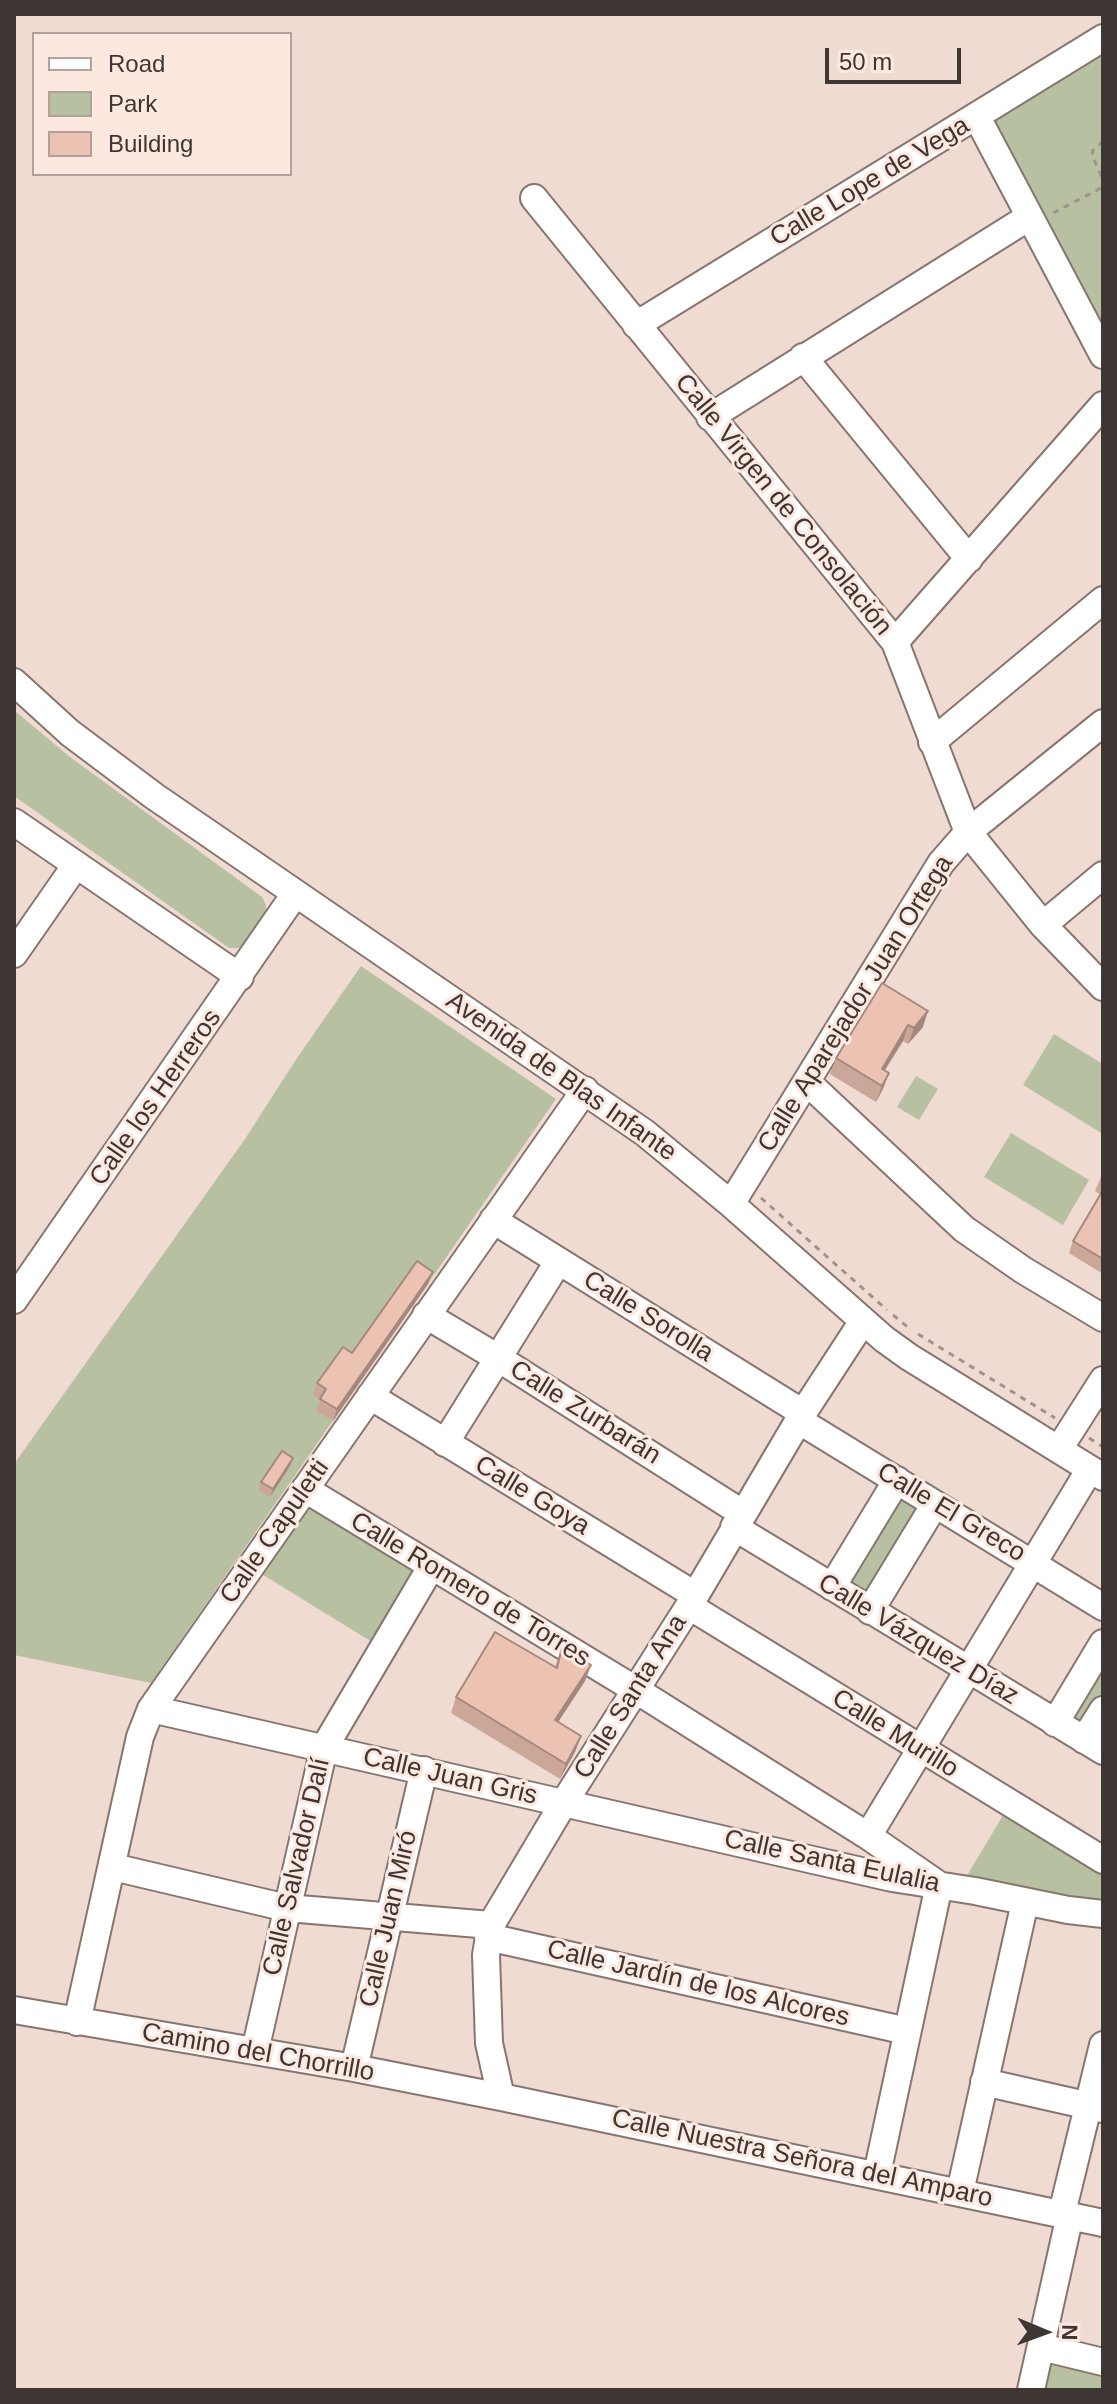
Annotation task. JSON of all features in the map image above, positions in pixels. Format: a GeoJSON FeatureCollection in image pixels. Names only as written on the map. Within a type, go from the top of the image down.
{"type":"FeatureCollection","features":[{"type":"Feature","properties":{"kind":"street","name":"Calle Lope de Vega"},"geometry":{"type":"LineString","coordinates":[[636,325],[1103,38]]}},
{"type":"Feature","properties":{"kind":"street"},"geometry":{"type":"LineString","coordinates":[[977,117],[1103,355]]}},
{"type":"Feature","properties":{"kind":"street","name":"Calle Virgen de Consolación"},"geometry":{"type":"LineString","coordinates":[[534,198],[895,642],[968,832],[1043,925],[1103,987]]}},
{"type":"Feature","properties":{"kind":"street"},"geometry":{"type":"LineString","coordinates":[[710,417],[803,357],[1031,220]]}},
{"type":"Feature","properties":{"kind":"street"},"geometry":{"type":"LineString","coordinates":[[803,357],[969,559]]}},
{"type":"Feature","properties":{"kind":"street"},"geometry":{"type":"LineString","coordinates":[[895,642],[1103,405]]}},
{"type":"Feature","properties":{"kind":"street"},"geometry":{"type":"LineString","coordinates":[[932,742],[1103,600]]}},
{"type":"Feature","properties":{"kind":"street","name":"Avenida de Blas Infante"},"geometry":{"type":"LineString","coordinates":[[14,682],[113,767],[737,1194],[863,1321],[934,1374],[1066,1439],[1099,1464]]}},
{"type":"Feature","properties":{"kind":"street","name":"Calle Aparejador Juan Ortega"},"geometry":{"type":"LineString","coordinates":[[737,1194],[941,863],[968,832],[1103,723]]}},
{"type":"Feature","properties":{"kind":"street"},"geometry":{"type":"LineString","coordinates":[[14,822],[240,977]]}},
{"type":"Feature","properties":{"kind":"street"},"geometry":{"type":"LineString","coordinates":[[14,954],[76,865]]}},
{"type":"Feature","properties":{"kind":"street"},"geometry":{"type":"LineString","coordinates":[[1043,925],[1103,875]]}},
{"type":"Feature","properties":{"kind":"street","name":"Calle los Herreros"},"geometry":{"type":"LineString","coordinates":[[14,1300],[295,894]]}},
{"type":"Feature","properties":{"kind":"street"},"geometry":{"type":"LineString","coordinates":[[807,1082],[964,1229],[1023,1270],[1103,1318]]}},
{"type":"Feature","properties":{"kind":"street","name":"Calle Capuletti"},"geometry":{"type":"LineString","coordinates":[[77,2022],[140,1737],[151,1709],[585,1090]]}},
{"type":"Feature","properties":{"kind":"street","name":"Calle Sorolla"},"geometry":{"type":"LineString","coordinates":[[493,1220],[801,1417]]}},
{"type":"Feature","properties":{"kind":"street"},"geometry":{"type":"LineString","coordinates":[[445,1443],[558,1262]]}},
{"type":"Feature","properties":{"kind":"street","name":"Calle Zurbarán"},"geometry":{"type":"LineString","coordinates":[[426,1315],[498,1358],[738,1520]]}},
{"type":"Feature","properties":{"kind":"street","name":"Calle Santa Ana"},"geometry":{"type":"LineString","coordinates":[[501,2097],[489,2043],[486,1955],[489,1931],[563,1804],[863,1321]]}},
{"type":"Feature","properties":{"kind":"street"},"geometry":{"type":"LineString","coordinates":[[1066,1439],[1103,1380]]}},
{"type":"Feature","properties":{"kind":"street","name":"Calle Goya"},"geometry":{"type":"LineString","coordinates":[[370,1396],[692,1600]]}},
{"type":"Feature","properties":{"kind":"street","name":"Calle El Greco"},"geometry":{"type":"LineString","coordinates":[[801,1417],[1103,1607]]}},
{"type":"Feature","properties":{"kind":"street"},"geometry":{"type":"LineString","coordinates":[[868,1836],[1033,1562],[1099,1464]]}},
{"type":"Feature","properties":{"kind":"street"},"geometry":{"type":"LineString","coordinates":[[832,1587],[897,1480]]}},
{"type":"Feature","properties":{"kind":"street","name":"Calle Romero de Torres"},"geometry":{"type":"LineString","coordinates":[[305,1489],[636,1690],[868,1836],[939,1885]]}},
{"type":"Feature","properties":{"kind":"street"},"geometry":{"type":"LineString","coordinates":[[870,1611],[935,1504]]}},
{"type":"Feature","properties":{"kind":"street","name":"Calle Vázquez Díaz"},"geometry":{"type":"LineString","coordinates":[[738,1520],[832,1587],[1094,1746]]}},
{"type":"Feature","properties":{"kind":"street","name":"Calle Salvador Dalí"},"geometry":{"type":"LineString","coordinates":[[255,2051],[324,1748],[431,1567]]}},
{"type":"Feature","properties":{"kind":"street","name":"Calle Murillo"},"geometry":{"type":"LineString","coordinates":[[692,1600],[920,1750],[1103,1860]]}},
{"type":"Feature","properties":{"kind":"street"},"geometry":{"type":"LineString","coordinates":[[1055,1723],[1103,1643]]}},
{"type":"Feature","properties":{"kind":"street","name":"Calle Juan Gris"},"geometry":{"type":"LineString","coordinates":[[151,1709],[563,1804]]}},
{"type":"Feature","properties":{"kind":"street"},"geometry":{"type":"LineString","coordinates":[[1094,1746],[1103,1710]]}},
{"type":"Feature","properties":{"kind":"street","name":"Calle Juan Miró"},"geometry":{"type":"LineString","coordinates":[[354,2068],[424,1770]]}},
{"type":"Feature","properties":{"kind":"street","name":"Calle Santa Eulalia"},"geometry":{"type":"LineString","coordinates":[[563,1804],[892,1878],[1103,1914]]}},
{"type":"Feature","properties":{"kind":"street","name":"Calle Jardín de los Alcores"},"geometry":{"type":"LineString","coordinates":[[113,1867],[287,1908],[389,1915],[489,1931],[907,2031]]}},
{"type":"Feature","properties":{"kind":"street"},"geometry":{"type":"LineString","coordinates":[[877,2174],[939,1885]]}},
{"type":"Feature","properties":{"kind":"street"},"geometry":{"type":"LineString","coordinates":[[960,2192],[1025,1902]]}},
{"type":"Feature","properties":{"kind":"street","name":"Camino del Chorrillo"},"geometry":{"type":"LineString","coordinates":[[14,2010],[354,2068],[501,2097]]}},
{"type":"Feature","properties":{"kind":"street"},"geometry":{"type":"LineString","coordinates":[[1031,2390],[1066,2214],[1096,2108],[1103,2045]]}},
{"type":"Feature","properties":{"kind":"street"},"geometry":{"type":"LineString","coordinates":[[984,2082],[1096,2108]]}},
{"type":"Feature","properties":{"kind":"street","name":"Calle Nuestra Señora del Amparo"},"geometry":{"type":"LineString","coordinates":[[501,2097],[1103,2223]]}},
{"type":"Feature","properties":{"kind":"street"},"geometry":{"type":"LineString","coordinates":[[1041,2347],[1103,2362]]}},
{"type":"Feature","properties":{"kind":"path"},"geometry":{"type":"LineString","coordinates":[[1103,141],[1092,155],[1103,180]]}},
{"type":"Feature","properties":{"kind":"path"},"geometry":{"type":"LineString","coordinates":[[1031,220],[1103,187]]}},
{"type":"Feature","properties":{"kind":"path"},"geometry":{"type":"LineString","coordinates":[[737,1194],[915,1332],[1099,1464]]}},
{"type":"Feature","properties":{"kind":"green space"},"geometry":{"type":"Polygon","coordinates":[[[1103,48],[1103,343],[990,117],[1103,48]]]}},
{"type":"Feature","properties":{"kind":"green space"},"geometry":{"type":"Polygon","coordinates":[[[14,710],[70,757],[262,897],[266,916],[246,948],[229,948],[14,796],[14,710]]]}},
{"type":"Feature","properties":{"kind":"green space"},"geometry":{"type":"Polygon","coordinates":[[[361,966],[556,1099],[151,1683],[14,1655],[14,1464],[245,1139],[361,966]]]}},
{"type":"Feature","properties":{"kind":"green space"},"geometry":{"type":"Polygon","coordinates":[[[1054,1034],[1103,1064],[1103,1134],[1023,1085],[1054,1034]]]}},
{"type":"Feature","properties":{"kind":"green space"},"geometry":{"type":"Polygon","coordinates":[[[916,1076],[938,1089],[919,1120],[897,1107],[916,1076]]]}},
{"type":"Feature","properties":{"kind":"green space"},"geometry":{"type":"Polygon","coordinates":[[[1011,1133],[1089,1180],[1063,1225],[984,1177],[1011,1133]]]}},
{"type":"Feature","properties":{"kind":"green space"},"geometry":{"type":"Polygon","coordinates":[[[899,1488],[928,1507],[871,1600],[842,1582],[899,1488]]]}},
{"type":"Feature","properties":{"kind":"green space"},"geometry":{"type":"Polygon","coordinates":[[[311,1504],[417,1570],[372,1642],[260,1573],[311,1504]]]}},
{"type":"Feature","properties":{"kind":"green space"},"geometry":{"type":"Polygon","coordinates":[[[1103,1650],[1103,1702],[1083,1735],[1060,1721],[1103,1650]]]}},
{"type":"Feature","properties":{"kind":"green space"},"geometry":{"type":"Polygon","coordinates":[[[1005,1812],[1103,1869],[1103,1905],[965,1879],[1005,1812]]]}},
{"type":"Feature","properties":{"kind":"green space"},"geometry":{"type":"Polygon","coordinates":[[[1045,2356],[1103,2369],[1103,2390],[1038,2390],[1045,2356]]]}},
{"type":"Feature","properties":{"kind":"building"},"geometry":{"type":"Polygon","coordinates":[[[882,983],[928,1011],[914,1028],[908,1025],[882,1069],[889,1073],[882,1086],[836,1058],[882,983]]]}},
{"type":"Feature","properties":{"kind":"building"},"geometry":{"type":"Polygon","coordinates":[[[1103,1190],[1103,1259],[1073,1241],[1103,1190]]]}},
{"type":"Feature","properties":{"kind":"building"},"geometry":{"type":"Polygon","coordinates":[[[417,1261],[433,1272],[337,1409],[320,1399],[326,1389],[317,1383],[343,1347],[352,1353],[417,1261]]]}},
{"type":"Feature","properties":{"kind":"building"},"geometry":{"type":"Polygon","coordinates":[[[282,1451],[293,1458],[273,1489],[261,1482],[282,1451]]]}},
{"type":"Feature","properties":{"kind":"building"},"geometry":{"type":"Polygon","coordinates":[[[495,1632],[557,1668],[562,1647],[591,1665],[555,1720],[581,1736],[566,1764],[456,1697],[495,1632]]]}}]}
